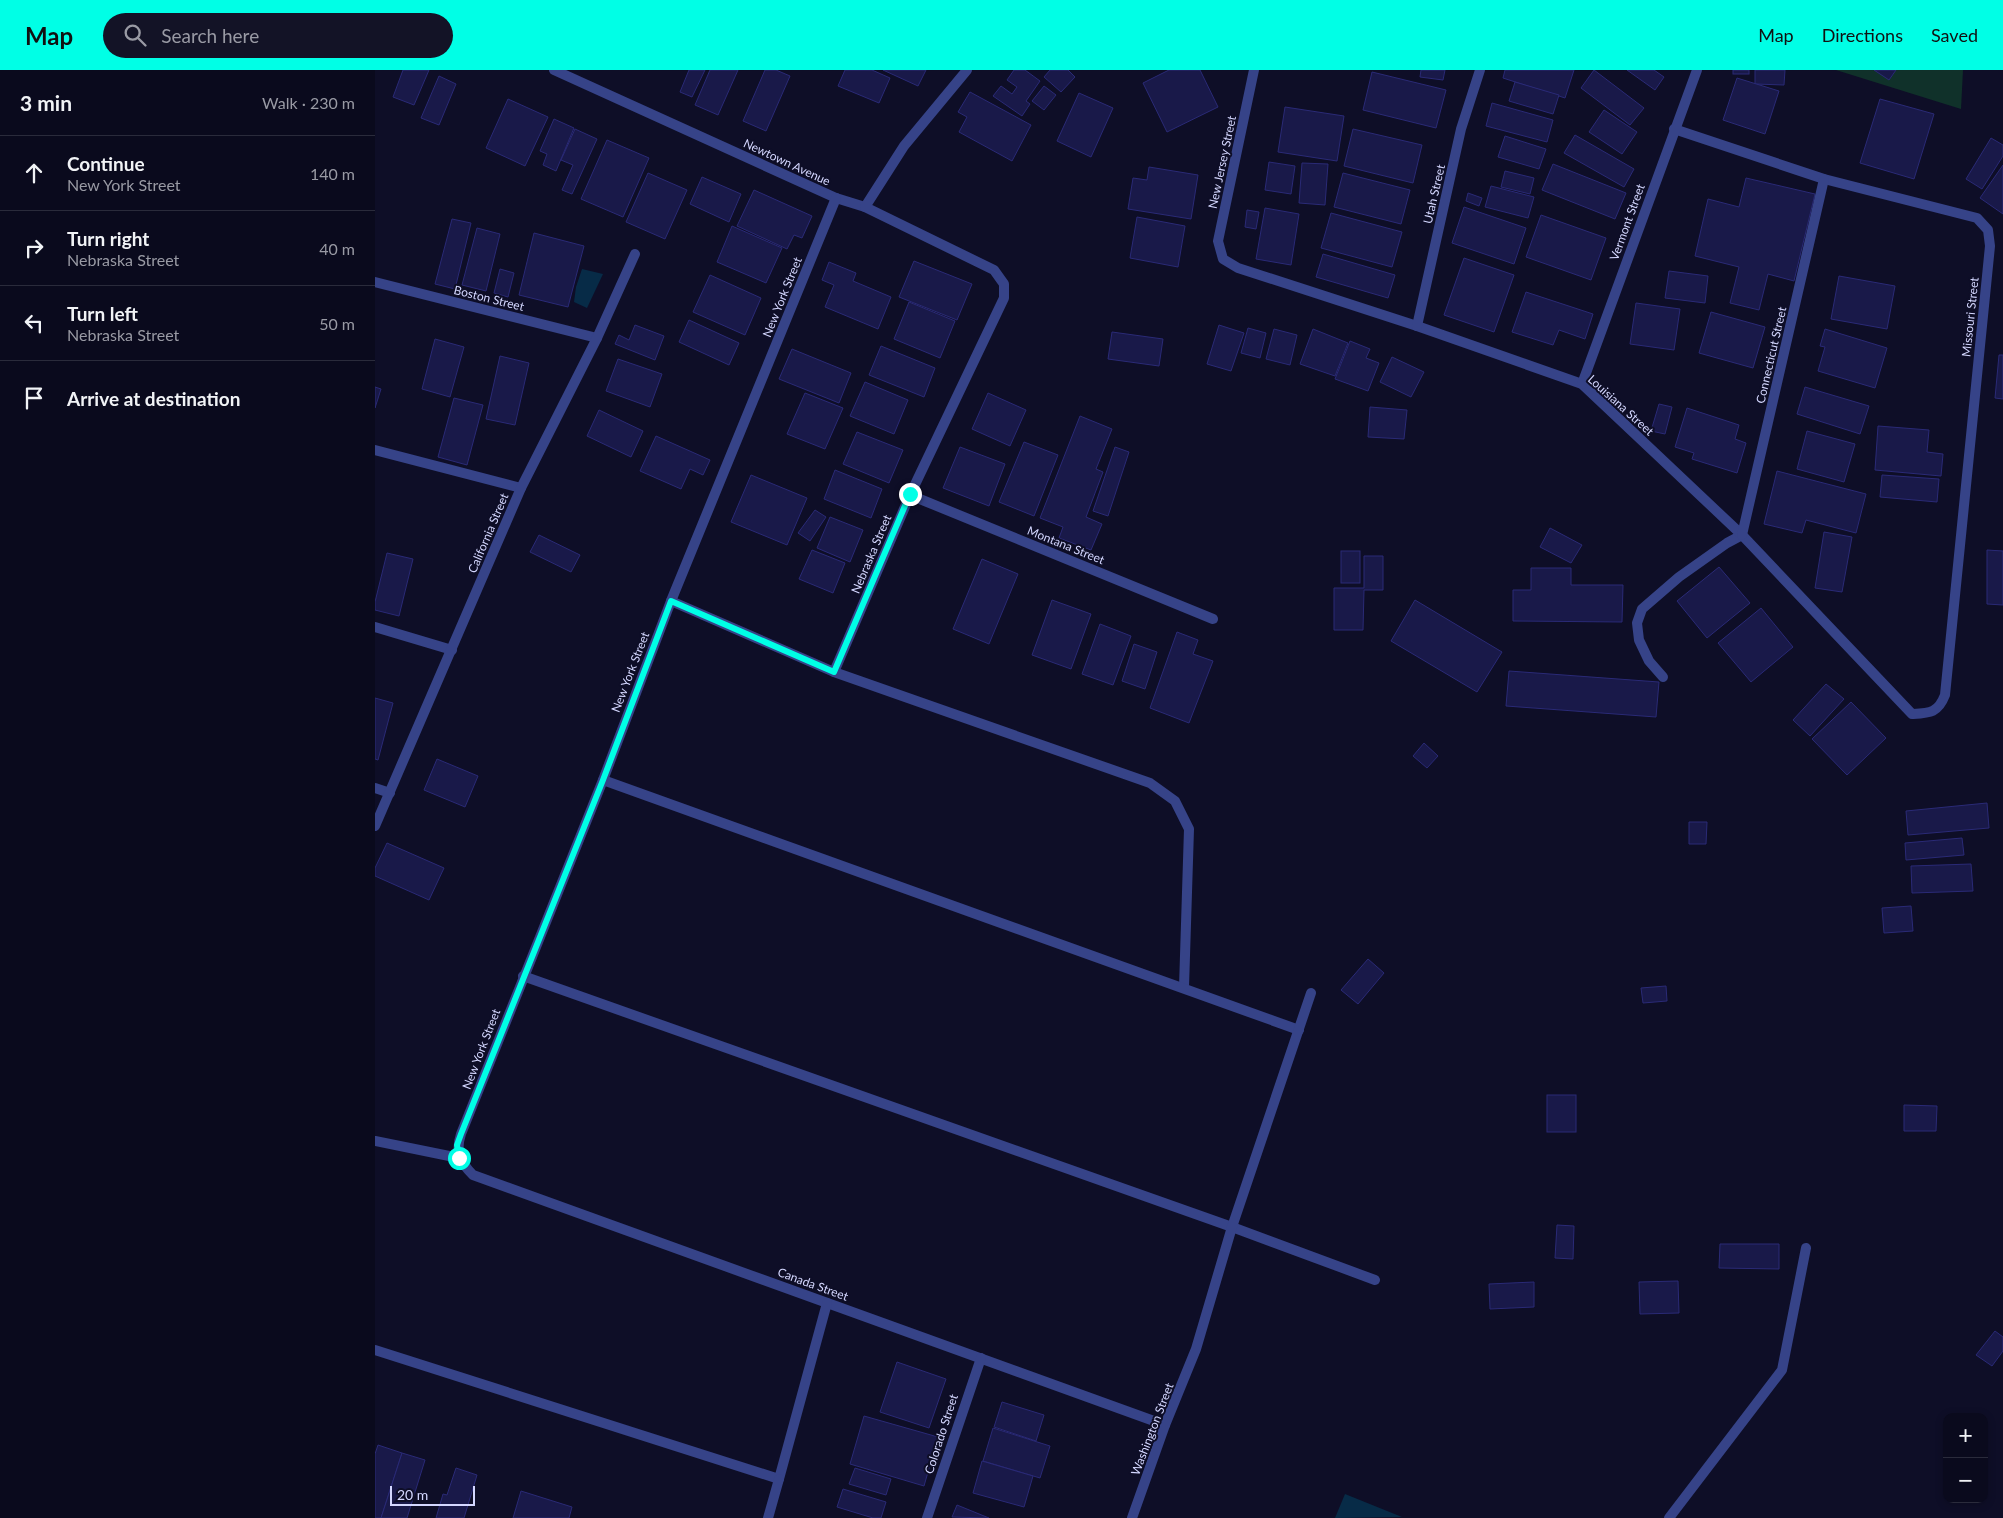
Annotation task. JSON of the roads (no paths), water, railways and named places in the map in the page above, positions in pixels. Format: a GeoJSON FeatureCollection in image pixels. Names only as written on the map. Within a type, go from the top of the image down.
{"type":"FeatureCollection","features":[{"type":"Feature","properties":{"kind":"street","name":"Newtown Avenue"},"geometry":{"type":"LineString","coordinates":[[554,70],[836,198],[865,206],[994,270],[1004,284]]}},
{"type":"Feature","properties":{"kind":"street"},"geometry":{"type":"LineString","coordinates":[[865,206],[904,146],[967,70]]}},
{"type":"Feature","properties":{"kind":"street","name":"New Jersey Street"},"geometry":{"type":"LineString","coordinates":[[1223,259],[1218,241],[1254,70]]}},
{"type":"Feature","properties":{"kind":"street","name":"Utah Street"},"geometry":{"type":"LineString","coordinates":[[1417,326],[1461,129],[1480,70]]}},
{"type":"Feature","properties":{"kind":"street","name":"Vermont Street"},"geometry":{"type":"LineString","coordinates":[[1581,384],[1697,70]]}},
{"type":"Feature","properties":{"kind":"street","name":"Missouri Street"},"geometry":{"type":"LineString","coordinates":[[1674,129],[1824,179],[1977,218],[1988,230],[1990,246],[1945,695],[1940,706],[1929,713],[1912,714]]}},
{"type":"Feature","properties":{"kind":"street","name":"Connecticut Street"},"geometry":{"type":"LineString","coordinates":[[1742,535],[1824,179]]}},
{"type":"Feature","properties":{"kind":"street","name":"New York Street"},"geometry":{"type":"LineString","coordinates":[[459,1158],[457,1145],[523,976],[603,780],[671,601],[836,198]]}},
{"type":"Feature","properties":{"kind":"street","name":"California Street"},"geometry":{"type":"LineString","coordinates":[[375,826],[521,488],[597,338],[635,254]]}},
{"type":"Feature","properties":{"kind":"street","name":"Louisiana Street"},"geometry":{"type":"LineString","coordinates":[[1223,259],[1238,268],[1417,326],[1581,384],[1742,535],[1912,714]]}},
{"type":"Feature","properties":{"kind":"street","name":"Boston Street"},"geometry":{"type":"LineString","coordinates":[[375,282],[597,338]]}},
{"type":"Feature","properties":{"kind":"street","name":"Nebraska Street"},"geometry":{"type":"LineString","coordinates":[[834,672],[910,494],[1004,298],[1004,284]]}},
{"type":"Feature","properties":{"kind":"street"},"geometry":{"type":"LineString","coordinates":[[375,450],[521,488]]}},
{"type":"Feature","properties":{"kind":"street","name":"Montana Street"},"geometry":{"type":"LineString","coordinates":[[910,494],[1213,619]]}},
{"type":"Feature","properties":{"kind":"street"},"geometry":{"type":"LineString","coordinates":[[1663,677],[1649,660],[1639,640],[1637,623],[1642,609],[1679,577],[1727,543],[1742,535]]}},
{"type":"Feature","properties":{"kind":"street"},"geometry":{"type":"LineString","coordinates":[[671,601],[834,672],[1150,783],[1175,801],[1189,829],[1184,988]]}},
{"type":"Feature","properties":{"kind":"street"},"geometry":{"type":"LineString","coordinates":[[375,627],[452,650]]}},
{"type":"Feature","properties":{"kind":"street"},"geometry":{"type":"LineString","coordinates":[[603,780],[1299,1030]]}},
{"type":"Feature","properties":{"kind":"street"},"geometry":{"type":"LineString","coordinates":[[375,788],[390,793]]}},
{"type":"Feature","properties":{"kind":"street"},"geometry":{"type":"LineString","coordinates":[[523,976],[1232,1227],[1375,1280]]}},
{"type":"Feature","properties":{"kind":"street","name":"Washington Street"},"geometry":{"type":"LineString","coordinates":[[1132,1518],[1165,1425],[1196,1349],[1232,1227],[1311,993]]}},
{"type":"Feature","properties":{"kind":"street"},"geometry":{"type":"LineString","coordinates":[[375,1141],[459,1158]]}},
{"type":"Feature","properties":{"kind":"street","name":"Canada Street"},"geometry":{"type":"LineString","coordinates":[[459,1158],[473,1175],[1165,1425]]}},
{"type":"Feature","properties":{"kind":"street"},"geometry":{"type":"LineString","coordinates":[[1669,1518],[1782,1370],[1806,1248]]}},
{"type":"Feature","properties":{"kind":"street"},"geometry":{"type":"LineString","coordinates":[[768,1518],[827,1303]]}},
{"type":"Feature","properties":{"kind":"street"},"geometry":{"type":"LineString","coordinates":[[375,1350],[779,1480]]}},
{"type":"Feature","properties":{"kind":"street","name":"Colorado Street"},"geometry":{"type":"LineString","coordinates":[[927,1518],[981,1358]]}},
{"type":"Feature","properties":{"kind":"water"},"geometry":{"type":"Polygon","coordinates":[[[582,269],[603,274],[587,308],[574,302],[576,287],[582,269]]]}},
{"type":"Feature","properties":{"kind":"water"},"geometry":{"type":"Polygon","coordinates":[[[1345,1494],[1402,1517],[1335,1518],[1345,1494]]]}}]}
